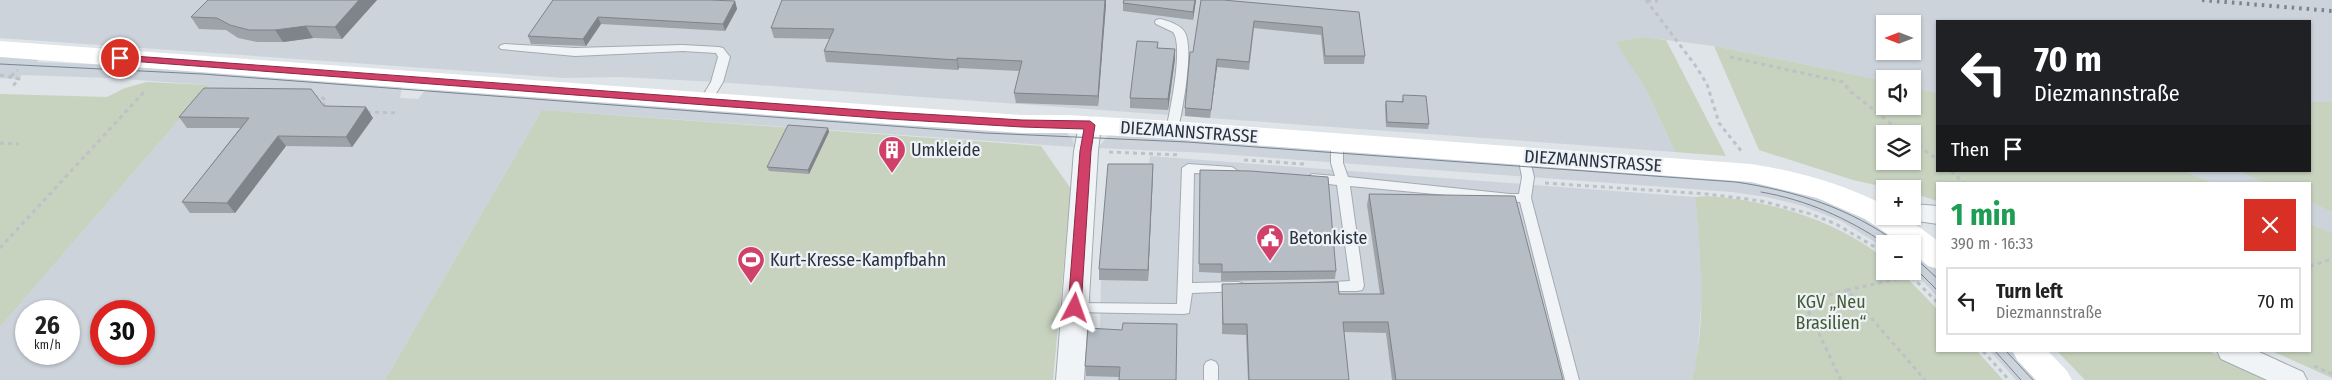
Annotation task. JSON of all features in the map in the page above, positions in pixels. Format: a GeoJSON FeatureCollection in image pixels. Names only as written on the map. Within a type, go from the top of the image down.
{"type":"FeatureCollection","features":[{"type":"Feature","properties":{"kind":"street","name":"DIEZMANNSTRASSE"},"geometry":{"type":"LineString","coordinates":[[0,49],[705,102],[997,122],[1172,130],[1717,170],[1777,176],[1876,207]]}},
{"type":"Feature","properties":{"kind":"street"},"geometry":{"type":"LineString","coordinates":[[1070,380],[1086,151],[1090,125]]}},
{"type":"Feature","properties":{"kind":"street"},"geometry":{"type":"LineString","coordinates":[[1921,215],[1936,215]]}},
{"type":"Feature","properties":{"kind":"street","name":"DIEZMANNSTRASSE"},"geometry":{"type":"LineString","coordinates":[[1906,225],[1911,235],[1936,256]]}},
{"type":"Feature","properties":{"kind":"street"},"geometry":{"type":"LineString","coordinates":[[2029,352],[2056,380]]}},
{"type":"Feature","properties":{"kind":"street"},"geometry":{"type":"LineString","coordinates":[[2232,352],[2293,380]]}},
{"type":"Feature","properties":{"kind":"lane"},"geometry":{"type":"LineString","coordinates":[[1160,22],[1176,29],[1180,34],[1182,47],[1177,109],[1172,130]]}},
{"type":"Feature","properties":{"kind":"lane"},"geometry":{"type":"LineString","coordinates":[[506,47],[575,52],[683,48],[719,50],[724,57],[717,82],[705,102]]}},
{"type":"Feature","properties":{"kind":"lane"},"geometry":{"type":"LineString","coordinates":[[1309,287],[1358,286],[1343,181],[1338,163],[1337,142]]}},
{"type":"Feature","properties":{"kind":"lane"},"geometry":{"type":"LineString","coordinates":[[1524,156],[1528,177],[1525,198],[1572,380]]}},
{"type":"Feature","properties":{"kind":"lane"},"geometry":{"type":"LineString","coordinates":[[1075,308],[1184,309],[1188,168],[1246,172]]}},
{"type":"Feature","properties":{"kind":"lane"},"geometry":{"type":"LineString","coordinates":[[1294,176],[1525,198]]}},
{"type":"Feature","properties":{"kind":"lane"},"geometry":{"type":"LineString","coordinates":[[1184,288],[1252,287]]}},
{"type":"Feature","properties":{"kind":"path"},"geometry":{"type":"LineString","coordinates":[[1647,0],[1658,1]]}},
{"type":"Feature","properties":{"kind":"path"},"geometry":{"type":"LineString","coordinates":[[1647,0],[1707,84],[1719,123],[1746,157]]}},
{"type":"Feature","properties":{"kind":"path"},"geometry":{"type":"LineString","coordinates":[[1730,57],[1843,82],[1850,91],[1893,125]]}},
{"type":"Feature","properties":{"kind":"path"},"geometry":{"type":"LineString","coordinates":[[0,75],[18,79],[11,88]]}},
{"type":"Feature","properties":{"kind":"path"},"geometry":{"type":"LineString","coordinates":[[0,248],[144,92]]}},
{"type":"Feature","properties":{"kind":"path"},"geometry":{"type":"LineString","coordinates":[[310,96],[322,96],[326,102],[319,112],[328,112]]}},
{"type":"Feature","properties":{"kind":"path"},"geometry":{"type":"LineString","coordinates":[[366,112],[399,113]]}},
{"type":"Feature","properties":{"kind":"path"},"geometry":{"type":"LineString","coordinates":[[0,143],[19,144]]}},
{"type":"Feature","properties":{"kind":"path"},"geometry":{"type":"LineString","coordinates":[[1921,148],[1936,159]]}},
{"type":"Feature","properties":{"kind":"path"},"geometry":{"type":"LineString","coordinates":[[1952,172],[1963,182]]}},
{"type":"Feature","properties":{"kind":"path"},"geometry":{"type":"LineString","coordinates":[[2311,266],[2332,259]]}},
{"type":"Feature","properties":{"kind":"path"},"geometry":{"type":"LineString","coordinates":[[1841,380],[1804,302],[1893,280]]}},
{"type":"Feature","properties":{"kind":"path"},"geometry":{"type":"LineString","coordinates":[[1915,280],[1936,301]]}},
{"type":"Feature","properties":{"kind":"path"},"geometry":{"type":"LineString","coordinates":[[1847,290],[1925,380]]}},
{"type":"Feature","properties":{"kind":"path"},"geometry":{"type":"LineString","coordinates":[[1983,352],[2009,380]]}},
{"type":"Feature","properties":{"kind":"shaded area"},"geometry":{"type":"Polygon","coordinates":[[[0,0],[2332,0],[2332,102],[2311,102],[2311,20],[1936,20],[1936,93],[1921,89],[1921,70],[1876,70],[1876,79],[1714,46],[1643,37],[1617,42],[1647,91],[1675,152],[717,82],[621,77],[565,78],[0,38],[0,0]]]}},
{"type":"Feature","properties":{"kind":"shaded area"},"geometry":{"type":"Polygon","coordinates":[[[0,55],[40,58],[37,62],[115,64],[402,87],[400,98],[418,99],[424,92],[431,89],[1066,132],[1073,140],[1074,147],[542,110],[385,380],[0,380],[0,327],[15,310],[15,365],[80,365],[80,300],[23,300],[209,85],[110,78],[22,75],[19,79],[0,78],[0,55]]]}},
{"type":"Feature","properties":{"kind":"shaded area"},"geometry":{"type":"Polygon","coordinates":[[[1109,134],[1756,180],[1847,207],[1893,235],[1876,235],[1876,242],[1841,221],[1803,206],[1767,197],[1732,192],[1207,153],[1098,148],[1109,134]]]}},
{"type":"Feature","properties":{"kind":"shaded area"},"geometry":{"type":"Polygon","coordinates":[[[1150,156],[1695,197],[1703,281],[1697,359],[1692,380],[1085,380],[1089,338],[1100,338],[1101,280],[1099,280],[1108,174],[1148,175],[1150,156]]]}},
{"type":"Feature","properties":{"kind":"shaded area"},"geometry":{"type":"Polygon","coordinates":[[[2187,172],[2244,172],[2263,182],[2210,182],[2187,172]]]}},
{"type":"Feature","properties":{"kind":"shaded area"},"geometry":{"type":"Polygon","coordinates":[[[2311,202],[2332,212],[2332,233],[2311,224],[2311,202]]]}},
{"type":"Feature","properties":{"kind":"shaded area"},"geometry":{"type":"Polygon","coordinates":[[[1921,256],[1936,268],[1936,295],[1921,279],[1921,256]]]}},
{"type":"Feature","properties":{"kind":"shaded area"},"geometry":{"type":"Polygon","coordinates":[[[1991,352],[2012,352],[2038,380],[2016,380],[1991,352]]]}},
{"type":"Feature","properties":{"kind":"green space"},"geometry":{"type":"Polygon","coordinates":[[[1643,37],[1666,40],[1726,156],[1675,152],[1647,91],[1616,42],[1643,37]]]}},
{"type":"Feature","properties":{"kind":"green space"},"geometry":{"type":"Polygon","coordinates":[[[1714,46],[1876,79],[1876,115],[1921,115],[1921,89],[1936,93],[1936,172],[2187,172],[2210,182],[1936,182],[1936,201],[1921,196],[1921,180],[1876,180],[1876,185],[1853,180],[1759,150],[1714,46]]]}},
{"type":"Feature","properties":{"kind":"green space"},"geometry":{"type":"Polygon","coordinates":[[[147,82],[209,85],[23,300],[15,300],[15,310],[0,327],[0,94],[107,97],[125,88],[147,82]]]}},
{"type":"Feature","properties":{"kind":"green space"},"geometry":{"type":"Polygon","coordinates":[[[2311,102],[2332,102],[2332,212],[2311,202],[2311,182],[2263,182],[2243,173],[2311,172],[2311,102]]]}},
{"type":"Feature","properties":{"kind":"green space","name":"Kurt-Kresse-Kampfbahn"},"geometry":{"type":"Polygon","coordinates":[[[542,110],[1041,146],[1071,189],[1053,380],[385,380],[542,110]]]}},
{"type":"Feature","properties":{"kind":"green space","name":"KGV „Neu Brasilien“"},"geometry":{"type":"Polygon","coordinates":[[[1695,197],[1731,198],[1754,202],[1778,207],[1823,222],[1876,253],[1876,280],[1909,280],[1936,308],[1936,352],[1978,352],[2003,380],[1692,380],[1700,334],[1701,266],[1695,197]]]}},
{"type":"Feature","properties":{"kind":"green space"},"geometry":{"type":"Polygon","coordinates":[[[2311,224],[2332,233],[2332,378],[2274,352],[2311,352],[2311,224]]]}},
{"type":"Feature","properties":{"kind":"green space"},"geometry":{"type":"Polygon","coordinates":[[[2058,352],[2211,352],[2270,380],[2085,380],[2058,352]]]}},
{"type":"Feature","properties":{"kind":"building"},"geometry":{"type":"Polygon","coordinates":[[[208,0],[359,0],[335,27],[306,26],[275,30],[249,30],[230,25],[217,18],[191,17],[208,0]]]}},
{"type":"Feature","properties":{"kind":"building"},"geometry":{"type":"Polygon","coordinates":[[[553,0],[735,1],[723,24],[598,17],[583,39],[528,36],[553,0]]]}},
{"type":"Feature","properties":{"kind":"building"},"geometry":{"type":"Polygon","coordinates":[[[782,0],[1105,0],[1098,96],[1014,93],[1022,61],[957,58],[957,60],[824,51],[834,29],[771,28],[782,0]]]}},
{"type":"Feature","properties":{"kind":"building"},"geometry":{"type":"Polygon","coordinates":[[[1124,0],[1195,0],[1193,12],[1123,3],[1124,0]]]}},
{"type":"Feature","properties":{"kind":"building"},"geometry":{"type":"Polygon","coordinates":[[[1201,0],[1223,0],[1359,12],[1365,56],[1325,56],[1322,27],[1254,21],[1249,62],[1217,59],[1211,110],[1185,108],[1190,52],[1193,52],[1201,0]]]}},
{"type":"Feature","properties":{"kind":"building"},"geometry":{"type":"Polygon","coordinates":[[[1137,41],[1158,42],[1157,48],[1175,49],[1168,99],[1130,98],[1137,41]]]}},
{"type":"Feature","properties":{"kind":"building"},"geometry":{"type":"Polygon","coordinates":[[[204,88],[311,89],[324,106],[366,107],[346,137],[278,136],[227,203],[182,202],[249,118],[179,117],[204,88]]]}},
{"type":"Feature","properties":{"kind":"building"},"geometry":{"type":"Polygon","coordinates":[[[1403,95],[1426,96],[1429,124],[1387,122],[1386,101],[1403,102],[1403,95]]]}},
{"type":"Feature","properties":{"kind":"building"},"geometry":{"type":"Polygon","coordinates":[[[788,125],[828,128],[808,170],[767,167],[788,125]]]}},
{"type":"Feature","properties":{"kind":"building"},"geometry":{"type":"Polygon","coordinates":[[[1108,164],[1153,164],[1148,270],[1099,269],[1108,164]]]}},
{"type":"Feature","properties":{"kind":"building"},"geometry":{"type":"Polygon","coordinates":[[[1200,170],[1250,171],[1328,177],[1336,271],[1222,272],[1222,264],[1199,264],[1200,170]]]}},
{"type":"Feature","properties":{"kind":"building"},"geometry":{"type":"Polygon","coordinates":[[[1369,194],[1515,196],[1563,380],[1396,380],[1388,322],[1343,322],[1349,380],[1249,380],[1247,324],[1223,324],[1222,284],[1338,282],[1339,294],[1384,294],[1369,194]]]}},
{"type":"Feature","properties":{"kind":"building"},"geometry":{"type":"Polygon","coordinates":[[[1123,323],[1177,324],[1176,380],[1119,380],[1120,367],[1085,366],[1088,328],[1122,330],[1123,323]]]}},
{"type":"Feature","properties":{"kind":"tram line"},"geometry":{"type":"LineString","coordinates":[[0,64],[202,74],[985,133],[1187,142],[1736,182],[1780,190],[1822,203],[1861,220],[1886,235]]}},
{"type":"Feature","properties":{"kind":"tram line"},"geometry":{"type":"LineString","coordinates":[[1761,192],[1778,195],[1826,211],[1876,238]]}},
{"type":"Feature","properties":{"kind":"tram line"},"geometry":{"type":"LineString","coordinates":[[1921,263],[1936,277]]}},
{"type":"Feature","properties":{"kind":"tram line"},"geometry":{"type":"LineString","coordinates":[[1921,274],[1936,289]]}},
{"type":"Feature","properties":{"kind":"tram line"},"geometry":{"type":"LineString","coordinates":[[1996,352],[2021,380]]}},
{"type":"Feature","properties":{"kind":"tram line"},"geometry":{"type":"LineString","coordinates":[[2007,352],[2033,380]]}},
{"type":"Feature","properties":{"kind":"railway"},"geometry":{"type":"LineString","coordinates":[[2202,0],[2332,11]]}},
{"type":"Feature","properties":{"kind":"place","name":"Umkleide"},"geometry":{"type":"Point","coordinates":[892,174]}},
{"type":"Feature","properties":{"kind":"place","name":"Betonkiste"},"geometry":{"type":"Point","coordinates":[1270,262]}},
{"type":"Feature","properties":{"kind":"place","name":"Kurt-Kresse-Kampfbahn"},"geometry":{"type":"Point","coordinates":[751,284]}},
{"type":"Feature","properties":{"kind":"route"},"geometry":{"type":"LineString","coordinates":[[120,58],[889,115],[1022,124],[1090,125],[1086,151],[1075,308]]}}]}
